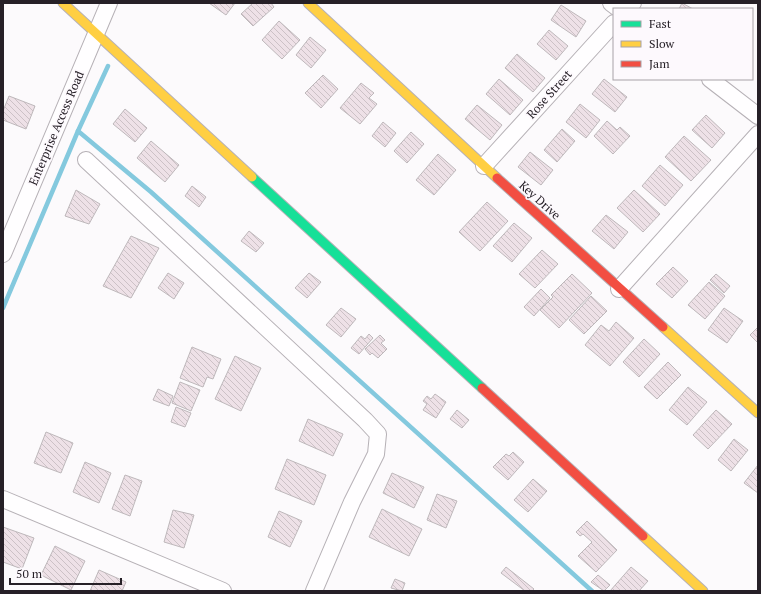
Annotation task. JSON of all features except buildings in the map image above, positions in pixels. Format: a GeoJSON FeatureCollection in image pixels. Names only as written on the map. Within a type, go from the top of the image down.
{"type":"FeatureCollection","features":[{"type":"Feature","properties":{"kind":"main road"},"geometry":{"type":"LineString","coordinates":[[63,3],[703,591]]}},
{"type":"Feature","properties":{"kind":"main road","name":"Key Drive"},"geometry":{"type":"LineString","coordinates":[[308,3],[484,166],[758,413]]}},
{"type":"Feature","properties":{"kind":"street","name":"Enterprise Access Road"},"geometry":{"type":"LineString","coordinates":[[3,254],[109,3]]}},
{"type":"Feature","properties":{"kind":"street","name":"Rose Street"},"geometry":{"type":"LineString","coordinates":[[484,166],[613,24]]}},
{"type":"Feature","properties":{"kind":"street"},"geometry":{"type":"LineString","coordinates":[[711,80],[758,116]]}},
{"type":"Feature","properties":{"kind":"street"},"geometry":{"type":"LineString","coordinates":[[619,288],[758,134]]}},
{"type":"Feature","properties":{"kind":"street"},"geometry":{"type":"LineString","coordinates":[[86,160],[365,420],[378,434],[376,454],[352,502],[314,591]]}},
{"type":"Feature","properties":{"kind":"street"},"geometry":{"type":"LineString","coordinates":[[3,499],[223,591]]}},
{"type":"Feature","properties":{"kind":"waterway"},"geometry":{"type":"LineString","coordinates":[[3,308],[78,131],[108,66]]}},
{"type":"Feature","properties":{"kind":"waterway"},"geometry":{"type":"LineString","coordinates":[[78,131],[151,192],[592,591]]}},
{"type":"Feature","properties":{"kind":"traffic: fast"},"geometry":{"type":"LineString","coordinates":[[252,177],[482,388]]}},
{"type":"Feature","properties":{"kind":"traffic: slow"},"geometry":{"type":"LineString","coordinates":[[63,3],[252,177]]}},
{"type":"Feature","properties":{"kind":"traffic: slow"},"geometry":{"type":"LineString","coordinates":[[308,3],[497,178]]}},
{"type":"Feature","properties":{"kind":"traffic: slow"},"geometry":{"type":"LineString","coordinates":[[663,327],[758,413]]}},
{"type":"Feature","properties":{"kind":"traffic: slow"},"geometry":{"type":"LineString","coordinates":[[643,536],[703,591]]}},
{"type":"Feature","properties":{"kind":"traffic: jam"},"geometry":{"type":"LineString","coordinates":[[497,178],[663,327]]}},
{"type":"Feature","properties":{"kind":"traffic: jam"},"geometry":{"type":"LineString","coordinates":[[482,388],[643,536]]}}]}
